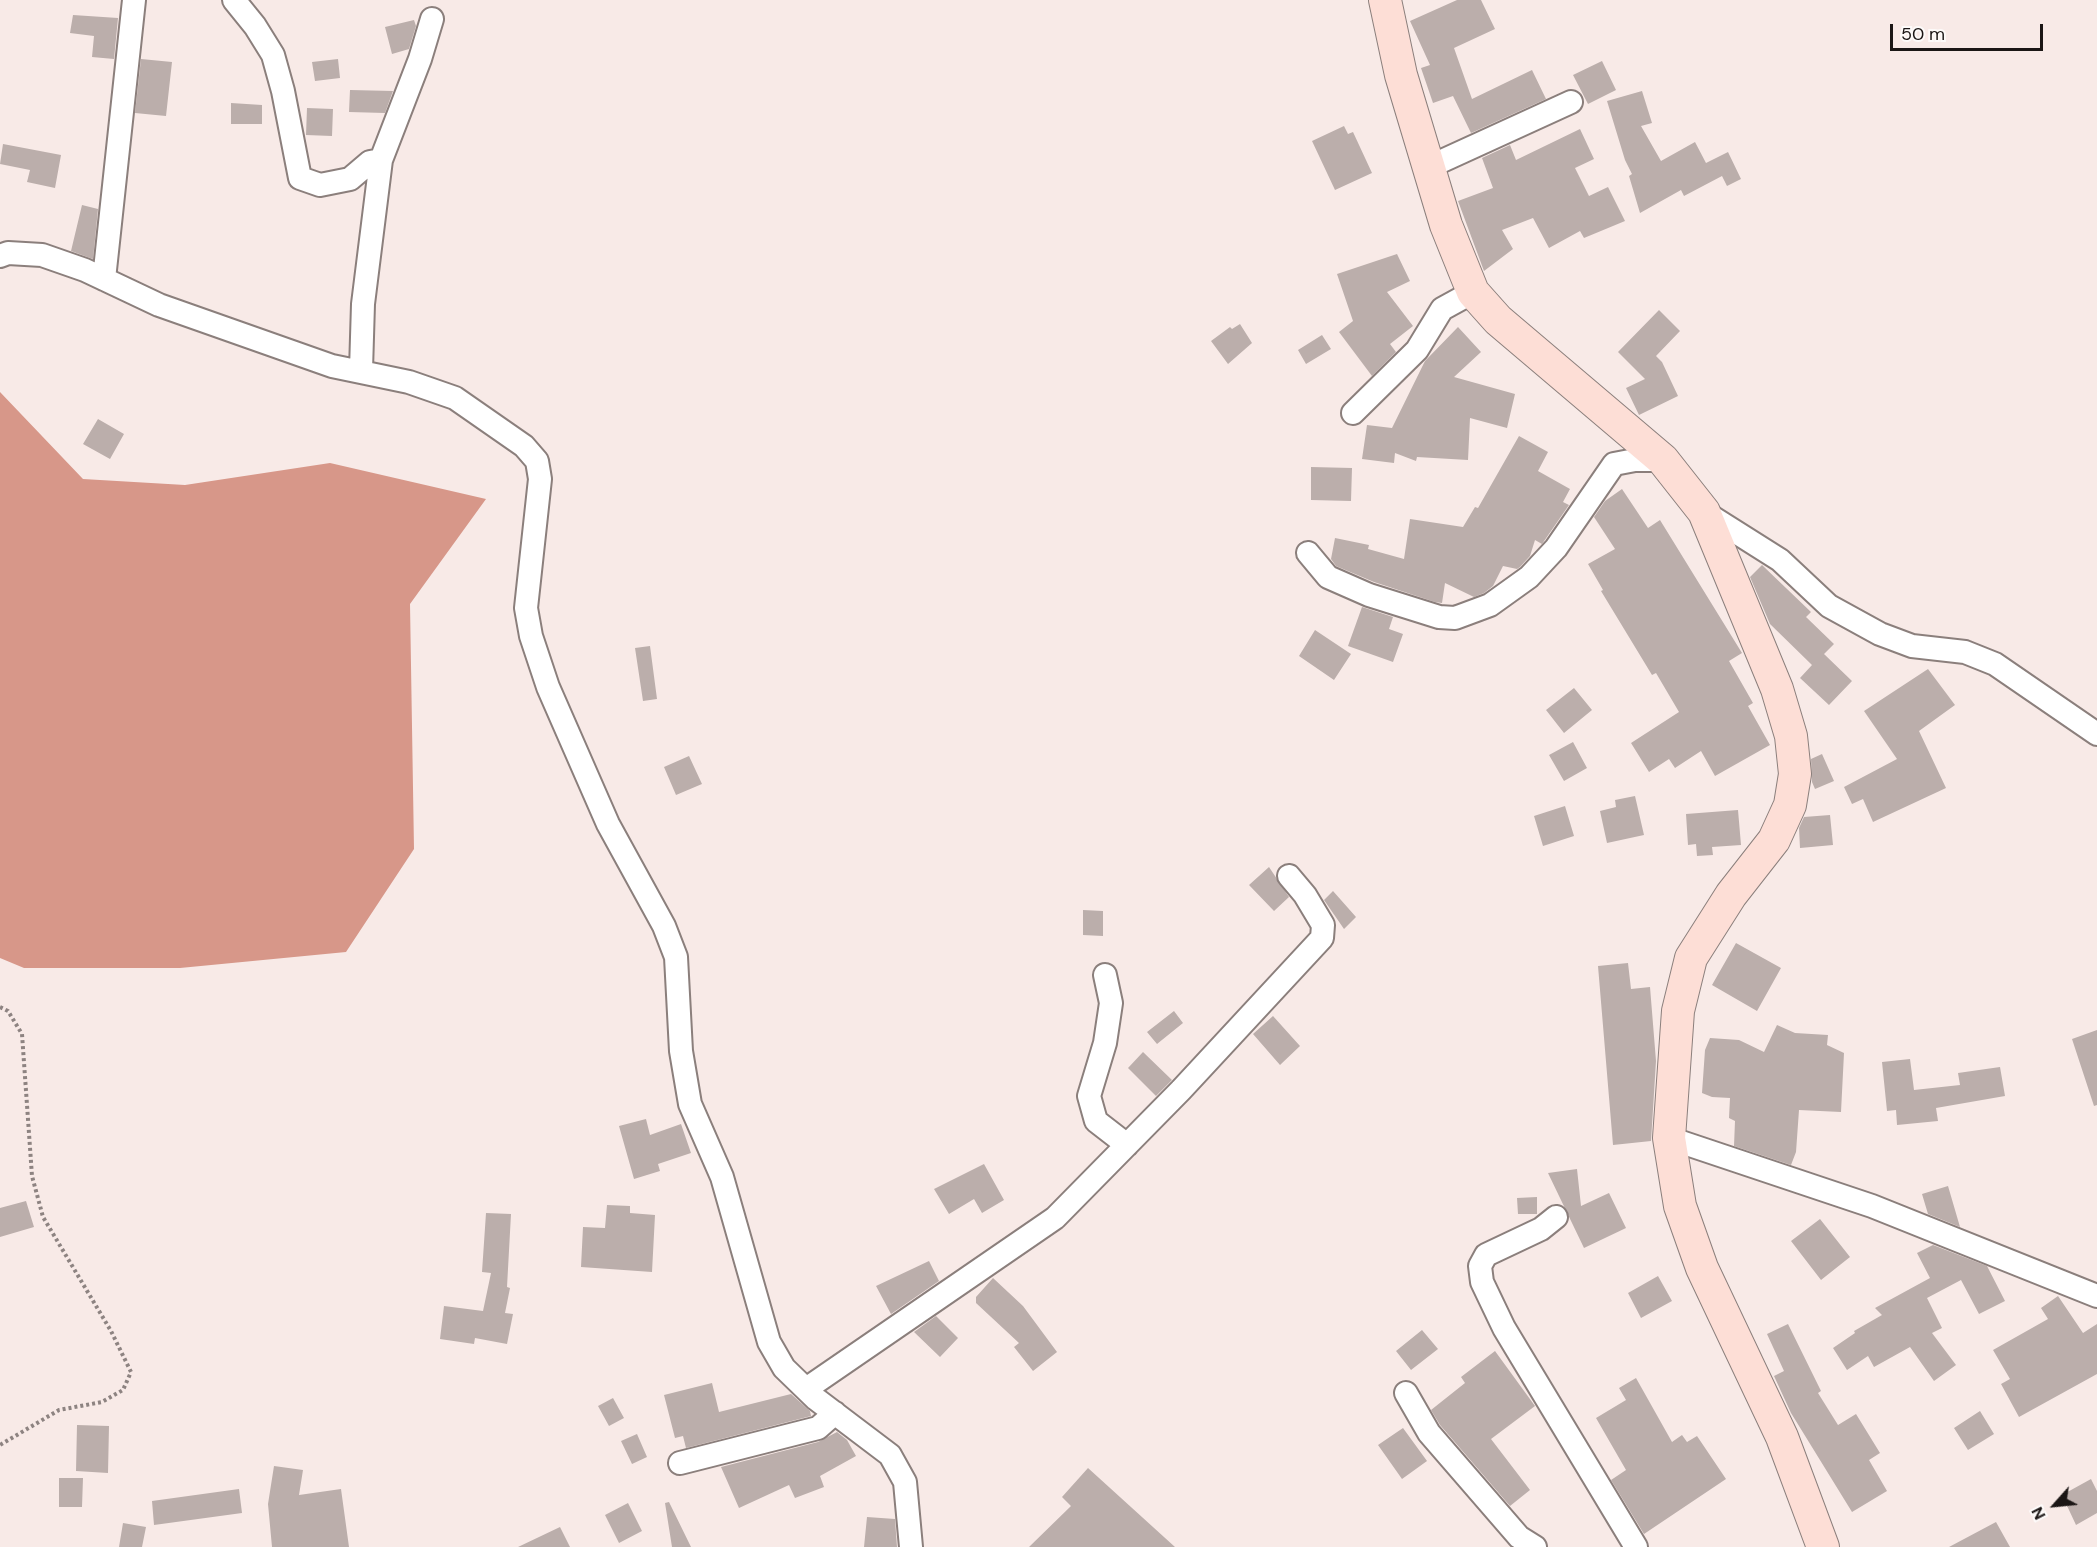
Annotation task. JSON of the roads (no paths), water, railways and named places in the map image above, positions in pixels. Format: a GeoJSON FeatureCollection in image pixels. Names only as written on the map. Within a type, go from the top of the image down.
{"type":"FeatureCollection","features":[{"type":"Feature","properties":{"kind":"main road"},"geometry":{"type":"LineString","coordinates":[[1385,0],[1401,75],[1431,166],[1446,225],[1473,292],[1498,320],[1663,460],[1704,512],[1777,689],[1791,736],[1795,774],[1790,805],[1774,840],[1731,895],[1690,958],[1678,1011],[1669,1138],[1680,1206],[1702,1268],[1782,1437],[1823,1547]]}},
{"type":"Feature","properties":{"kind":"street"},"geometry":{"type":"LineString","coordinates":[[104,279],[134,0]]}},
{"type":"Feature","properties":{"kind":"street"},"geometry":{"type":"LineString","coordinates":[[234,0],[255,26],[273,55],[283,91],[300,178],[320,185],[350,179],[370,162],[381,160]]}},
{"type":"Feature","properties":{"kind":"street"},"geometry":{"type":"LineString","coordinates":[[361,370],[363,303],[381,160],[420,59],[432,19]]}},
{"type":"Feature","properties":{"kind":"street"},"geometry":{"type":"LineString","coordinates":[[1431,166],[1571,102]]}},
{"type":"Feature","properties":{"kind":"street"},"geometry":{"type":"LineString","coordinates":[[0,256],[8,253],[42,255],[104,279],[170,309],[332,366],[361,370],[409,382],[455,398],[525,446],[537,461],[540,480],[526,608],[531,636],[548,687],[608,824],[664,926],[676,957],[681,1051],[690,1104],[722,1177],[769,1342],[784,1368],[806,1389],[890,1455],[905,1482],[911,1547]]}},
{"type":"Feature","properties":{"kind":"street"},"geometry":{"type":"LineString","coordinates":[[1353,413],[1417,350],[1442,309],[1473,292]]}},
{"type":"Feature","properties":{"kind":"street"},"geometry":{"type":"LineString","coordinates":[[1308,553],[1328,577],[1370,595],[1430,614],[1455,618],[1490,605],[1529,577],[1556,548],[1614,464],[1635,460],[1663,460]]}},
{"type":"Feature","properties":{"kind":"street"},"geometry":{"type":"LineString","coordinates":[[1704,512],[1780,560],[1829,606],[1880,634],[1912,646],[1965,652],[1995,664],[2097,734]]}},
{"type":"Feature","properties":{"kind":"street"},"geometry":{"type":"LineString","coordinates":[[806,1389],[1055,1218],[1322,939],[1323,925],[1305,895],[1289,876]]}},
{"type":"Feature","properties":{"kind":"street"},"geometry":{"type":"LineString","coordinates":[[1105,975],[1111,1003],[1105,1043],[1089,1096],[1096,1121],[1126,1145]]}},
{"type":"Feature","properties":{"kind":"street"},"geometry":{"type":"LineString","coordinates":[[1669,1138],[1872,1206],[2097,1296]]}},
{"type":"Feature","properties":{"kind":"street"},"geometry":{"type":"LineString","coordinates":[[1556,1217],[1541,1229],[1486,1255],[1480,1266],[1482,1282],[1504,1328],[1636,1547]]}},
{"type":"Feature","properties":{"kind":"street"},"geometry":{"type":"LineString","coordinates":[[1406,1393],[1429,1433],[1519,1537],[1535,1547]]}},
{"type":"Feature","properties":{"kind":"street"},"geometry":{"type":"LineString","coordinates":[[680,1463],[818,1428],[835,1413]]}}]}
